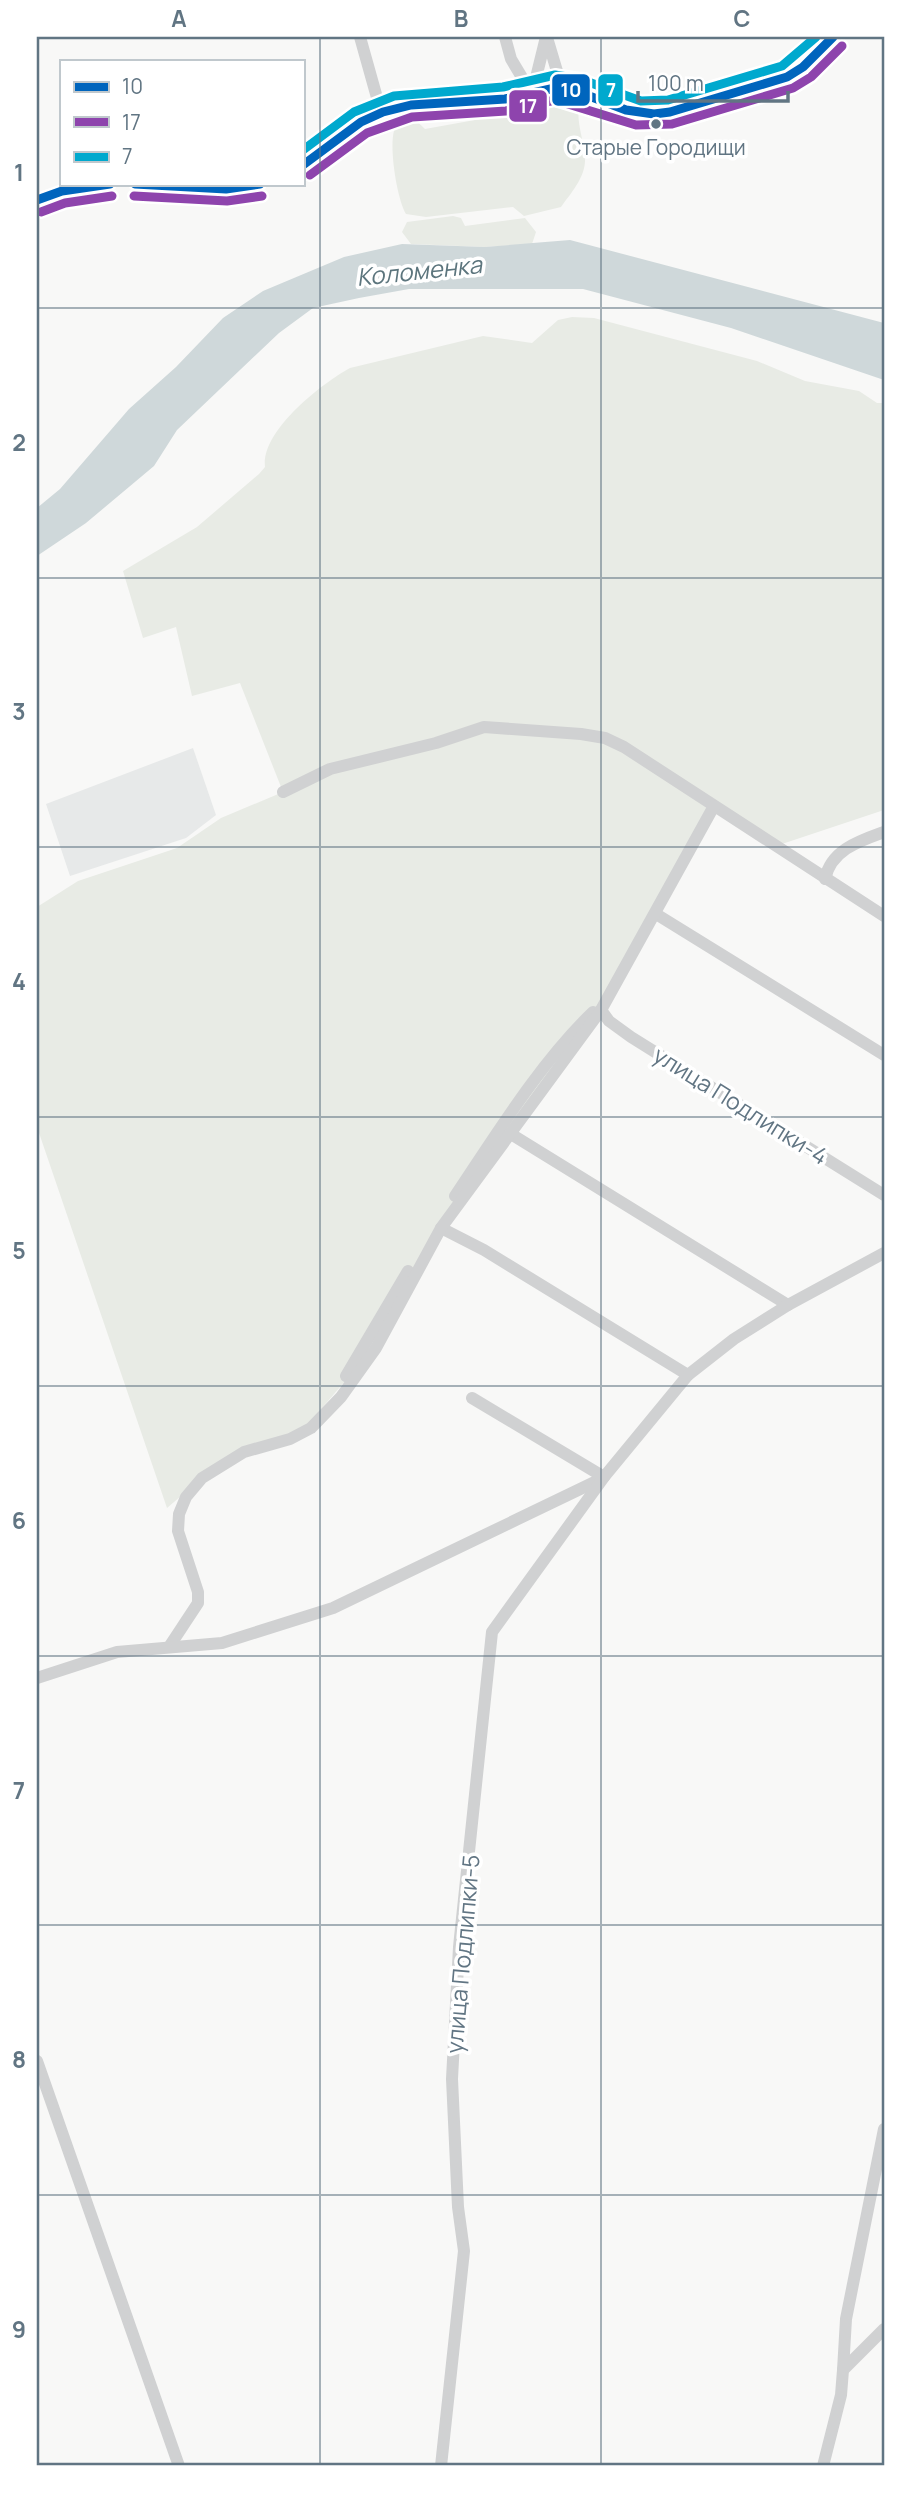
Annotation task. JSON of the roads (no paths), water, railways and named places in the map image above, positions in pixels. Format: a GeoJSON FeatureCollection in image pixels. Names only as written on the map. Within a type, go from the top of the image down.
{"type":"FeatureCollection","features":[{"type":"Feature","properties":{"kind":"street"},"geometry":{"type":"LineString","coordinates":[[359,37],[381,112]]}},
{"type":"Feature","properties":{"kind":"street"},"geometry":{"type":"LineString","coordinates":[[505,37],[511,60],[532,94]]}},
{"type":"Feature","properties":{"kind":"street"},"geometry":{"type":"LineString","coordinates":[[532,94],[547,37]]}},
{"type":"Feature","properties":{"kind":"street"},"geometry":{"type":"LineString","coordinates":[[547,37],[551,60],[562,88]]}},
{"type":"Feature","properties":{"kind":"street"},"geometry":{"type":"LineString","coordinates":[[304,164],[344,133],[381,112],[417,104],[471,104],[562,88],[629,111],[654,115],[670,112],[787,77],[803,67],[832,37]]}},
{"type":"Feature","properties":{"kind":"street"},"geometry":{"type":"LineString","coordinates":[[37,200],[61,191],[96,186]]}},
{"type":"Feature","properties":{"kind":"street"},"geometry":{"type":"LineString","coordinates":[[171,186],[226,189],[246,186]]}},
{"type":"Feature","properties":{"kind":"street"},"geometry":{"type":"LineString","coordinates":[[284,792],[330,769],[436,743],[484,727],[505,726],[611,740],[884,916]]}},
{"type":"Feature","properties":{"kind":"street"},"geometry":{"type":"LineString","coordinates":[[169,1647],[198,1603],[198,1592],[178,1531],[179,1514],[186,1497],[202,1478],[244,1452],[290,1439],[311,1428],[341,1397],[376,1348],[441,1228],[604,1004],[714,806]]}},
{"type":"Feature","properties":{"kind":"street"},"geometry":{"type":"LineString","coordinates":[[825,879],[828,867],[838,854],[884,832]]}},
{"type":"Feature","properties":{"kind":"street"},"geometry":{"type":"LineString","coordinates":[[656,914],[884,1055]]}},
{"type":"Feature","properties":{"kind":"street"},"geometry":{"type":"LineString","coordinates":[[311,1428],[365,1347],[426,1240],[496,1135],[575,1029],[604,1004]]}},
{"type":"Feature","properties":{"kind":"street","name":"улица Подлипки-4"},"geometry":{"type":"LineString","coordinates":[[604,1004],[609,1021],[631,1037],[884,1195]]}},
{"type":"Feature","properties":{"kind":"street"},"geometry":{"type":"LineString","coordinates":[[510,1134],[788,1305]]}},
{"type":"Feature","properties":{"kind":"street"},"geometry":{"type":"LineString","coordinates":[[441,1228],[484,1250],[688,1375]]}},
{"type":"Feature","properties":{"kind":"street"},"geometry":{"type":"LineString","coordinates":[[37,1678],[99,1656],[222,1643],[333,1608],[604,1477],[688,1375],[734,1339],[788,1305],[884,1253]]}},
{"type":"Feature","properties":{"kind":"street"},"geometry":{"type":"LineString","coordinates":[[471,1398],[604,1477]]}},
{"type":"Feature","properties":{"kind":"street","name":"улица Подлипки-5"},"geometry":{"type":"LineString","coordinates":[[441,2466],[464,2251],[458,2207],[452,2079],[459,1947],[492,1632],[604,1477]]}},
{"type":"Feature","properties":{"kind":"street"},"geometry":{"type":"LineString","coordinates":[[38,2068],[179,2466]]}},
{"type":"Feature","properties":{"kind":"street"},"geometry":{"type":"LineString","coordinates":[[823,2466],[841,2395],[846,2319],[884,2129]]}},
{"type":"Feature","properties":{"kind":"street"},"geometry":{"type":"LineString","coordinates":[[843,2370],[884,2329]]}},
{"type":"Feature","properties":{"kind":"water","name":"Коломенка"},"geometry":{"type":"Polygon","coordinates":[[[570,240],[884,323],[884,380],[731,328],[583,289],[409,289],[359,298],[313,308],[279,333],[177,430],[154,466],[86,523],[37,556],[37,508],[60,489],[129,409],[176,367],[223,318],[263,291],[344,257],[402,244],[485,247],[570,240]]]}},
{"type":"Feature","properties":{"kind":"place","name":"Старые Городищи"},"geometry":{"type":"Point","coordinates":[656,124]}}]}
